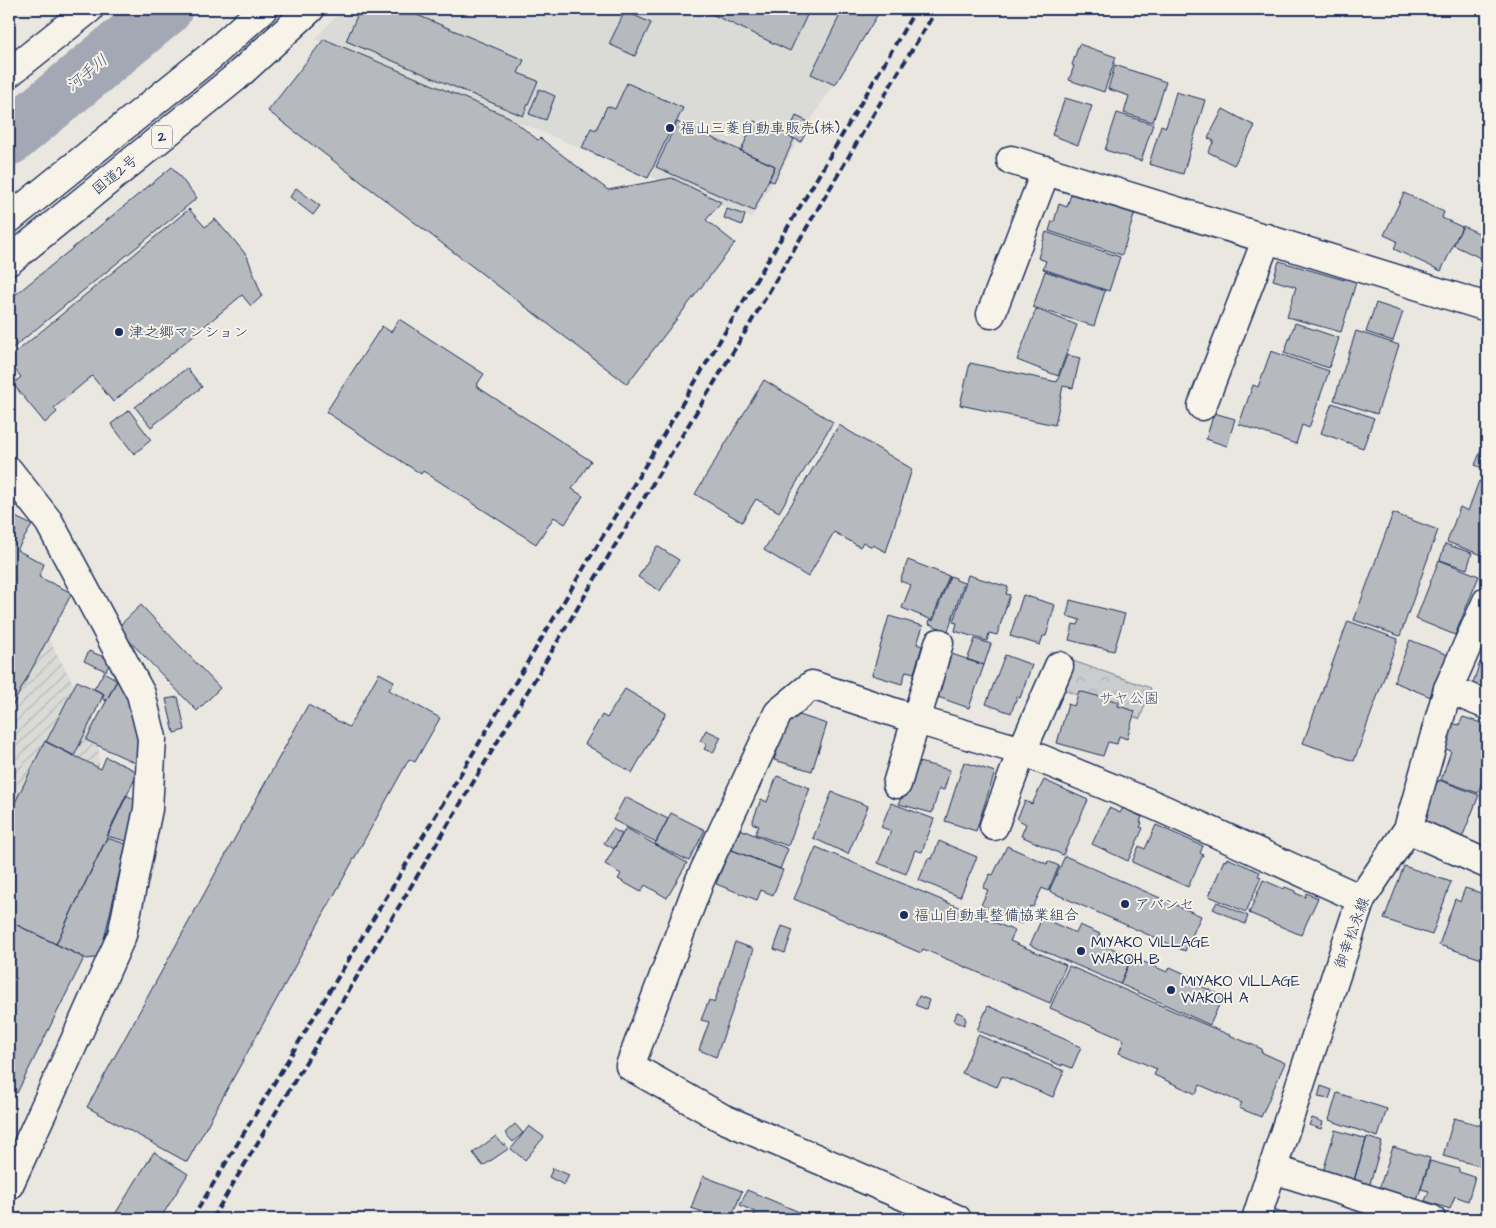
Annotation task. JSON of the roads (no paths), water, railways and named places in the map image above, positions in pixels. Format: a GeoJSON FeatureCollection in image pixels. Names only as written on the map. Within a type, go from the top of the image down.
{"type":"FeatureCollection","features":[{"type":"Feature","properties":{"kind":"main road"},"geometry":{"type":"LineString","coordinates":[[9,72],[88,9]]}},
{"type":"Feature","properties":{"kind":"main road","name":"2"},"geometry":{"type":"LineString","coordinates":[[9,219],[211,56],[263,9]]}},
{"type":"Feature","properties":{"kind":"main road","name":"国道2号"},"geometry":{"type":"LineString","coordinates":[[9,261],[236,77],[310,9]]}},
{"type":"Feature","properties":{"kind":"main road"},"geometry":{"type":"LineString","coordinates":[[1011,160],[1487,307]]}},
{"type":"Feature","properties":{"kind":"main road"},"geometry":{"type":"LineString","coordinates":[[991,314],[1046,170]]}},
{"type":"Feature","properties":{"kind":"main road"},"geometry":{"type":"LineString","coordinates":[[1202,406],[1267,238]]}},
{"type":"Feature","properties":{"kind":"main road"},"geometry":{"type":"LineString","coordinates":[[9,471],[49,522],[141,694],[152,738],[148,809],[122,935],[9,1185]]}},
{"type":"Feature","properties":{"kind":"main road","name":"御幸松永線"},"geometry":{"type":"LineString","coordinates":[[1256,1219],[1361,899],[1408,829],[1448,689],[1487,601]]}},
{"type":"Feature","properties":{"kind":"main road"},"geometry":{"type":"LineString","coordinates":[[897,784],[939,643]]}},
{"type":"Feature","properties":{"kind":"main road"},"geometry":{"type":"LineString","coordinates":[[994,826],[1022,751],[1059,666]]}},
{"type":"Feature","properties":{"kind":"main road"},"geometry":{"type":"LineString","coordinates":[[957,1219],[722,1118],[630,1066],[700,880],[778,713],[812,684],[917,720],[1022,751],[1156,806],[1361,899]]}},
{"type":"Feature","properties":{"kind":"main road"},"geometry":{"type":"LineString","coordinates":[[1448,689],[1487,705]]}},
{"type":"Feature","properties":{"kind":"main road"},"geometry":{"type":"LineString","coordinates":[[1408,829],[1487,864]]}},
{"type":"Feature","properties":{"kind":"main road"},"geometry":{"type":"LineString","coordinates":[[1273,1169],[1431,1219]]}},
{"type":"Feature","properties":{"kind":"waterway","name":"河手川"},"geometry":{"type":"LineString","coordinates":[[9,138],[165,9]]}},
{"type":"Feature","properties":{"kind":"railway"},"geometry":{"type":"LineString","coordinates":[[192,1219],[457,780],[810,190],[916,9]]}},
{"type":"Feature","properties":{"kind":"railway"},"geometry":{"type":"LineString","coordinates":[[212,1219],[937,9]]}},
{"type":"Feature","properties":{"kind":"place","name":"福山三菱自動車販売(株)"},"geometry":{"type":"Point","coordinates":[670,128]}},
{"type":"Feature","properties":{"kind":"place","name":"津之郷マンション"},"geometry":{"type":"Point","coordinates":[119,332]}},
{"type":"Feature","properties":{"kind":"place","name":"アバンセ"},"geometry":{"type":"Point","coordinates":[1125,904]}},
{"type":"Feature","properties":{"kind":"place","name":"福山自動車整備協業組合"},"geometry":{"type":"Point","coordinates":[904,915]}},
{"type":"Feature","properties":{"kind":"place","name":"MIYAKO VILLAGE WAKOH B"},"geometry":{"type":"Point","coordinates":[1081,951]}},
{"type":"Feature","properties":{"kind":"place","name":"MIYAKO VILLAGE WAKOH A"},"geometry":{"type":"Point","coordinates":[1171,990]}},
{"type":"Feature","properties":{"kind":"park label","name":"サヤ公園"},"geometry":{"type":"Point","coordinates":[1129,698]}}]}
